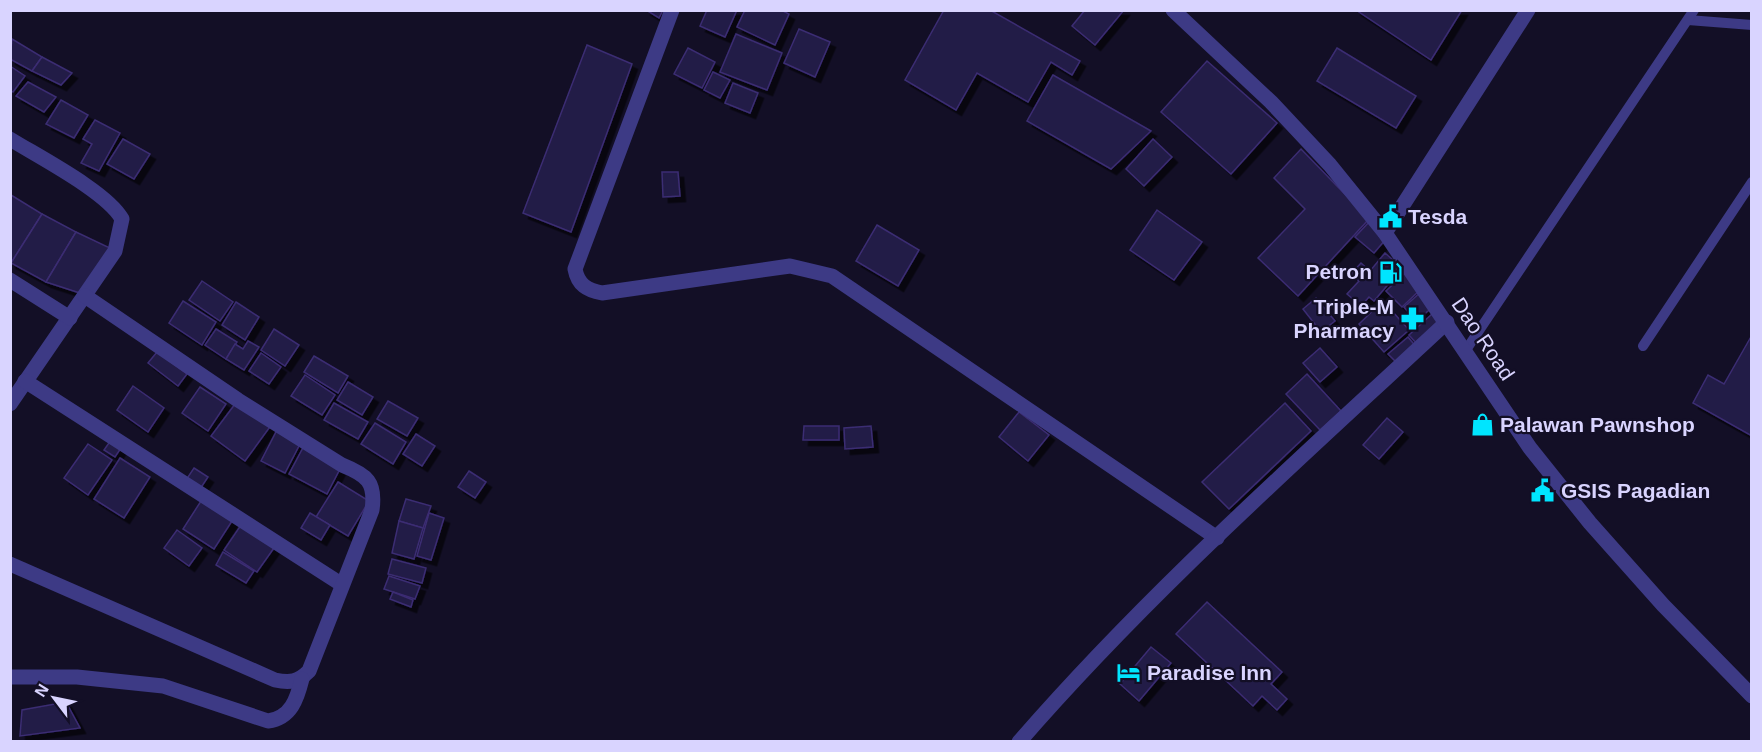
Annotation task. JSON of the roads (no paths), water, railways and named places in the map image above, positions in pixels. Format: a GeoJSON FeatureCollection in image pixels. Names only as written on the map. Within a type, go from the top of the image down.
{"type":"FeatureCollection","features":[{"type":"Feature","properties":{"kind":"street"},"geometry":{"type":"LineString","coordinates":[[672,10],[575,269],[576,279],[583,286],[602,293],[790,266],[832,276],[1217,537]]}},
{"type":"Feature","properties":{"kind":"street","name":"Dao Road"},"geometry":{"type":"LineString","coordinates":[[1173,10],[1270,102],[1329,165],[1385,233],[1530,448],[1590,523],[1663,605],[1752,696]]}},
{"type":"Feature","properties":{"kind":"street"},"geometry":{"type":"LineString","coordinates":[[1385,233],[1528,10]]}},
{"type":"Feature","properties":{"kind":"street"},"geometry":{"type":"LineString","coordinates":[[10,140],[101,197],[116,208],[122,219],[118,243],[85,296],[10,404]]}},
{"type":"Feature","properties":{"kind":"street"},"geometry":{"type":"LineString","coordinates":[[10,280],[70,318]]}},
{"type":"Feature","properties":{"kind":"street"},"geometry":{"type":"LineString","coordinates":[[10,677],[77,677],[163,686],[268,721],[279,720],[290,711],[298,698],[302,679],[309,671],[341,584],[372,510],[375,494],[370,481],[359,471],[342,465],[238,400],[85,296]]}},
{"type":"Feature","properties":{"kind":"street"},"geometry":{"type":"LineString","coordinates":[[1019,741],[1085,666],[1217,537],[1447,322]]}},
{"type":"Feature","properties":{"kind":"street"},"geometry":{"type":"LineString","coordinates":[[26,381],[341,584]]}},
{"type":"Feature","properties":{"kind":"street"},"geometry":{"type":"LineString","coordinates":[[10,564],[275,680],[289,683],[302,679]]}},
{"type":"Feature","properties":{"kind":"lane"},"geometry":{"type":"LineString","coordinates":[[1466,350],[1691,15],[1752,25]]}},
{"type":"Feature","properties":{"kind":"lane"},"geometry":{"type":"LineString","coordinates":[[1643,346],[1752,182]]}},
{"type":"Feature","properties":{"kind":"place","name":"Tesda"},"geometry":{"type":"Point","coordinates":[1390,217]}},
{"type":"Feature","properties":{"kind":"place","name":"Petron"},"geometry":{"type":"Point","coordinates":[1390,272]}},
{"type":"Feature","properties":{"kind":"place","name":"Triple-M Pharmacy"},"geometry":{"type":"Point","coordinates":[1412,319]}},
{"type":"Feature","properties":{"kind":"place","name":"Palawan Pawnshop"},"geometry":{"type":"Point","coordinates":[1482,425]}},
{"type":"Feature","properties":{"kind":"place","name":"GSIS Pagadian"},"geometry":{"type":"Point","coordinates":[1543,491]}},
{"type":"Feature","properties":{"kind":"place","name":"Paradise Inn"},"geometry":{"type":"Point","coordinates":[1129,673]}}]}
